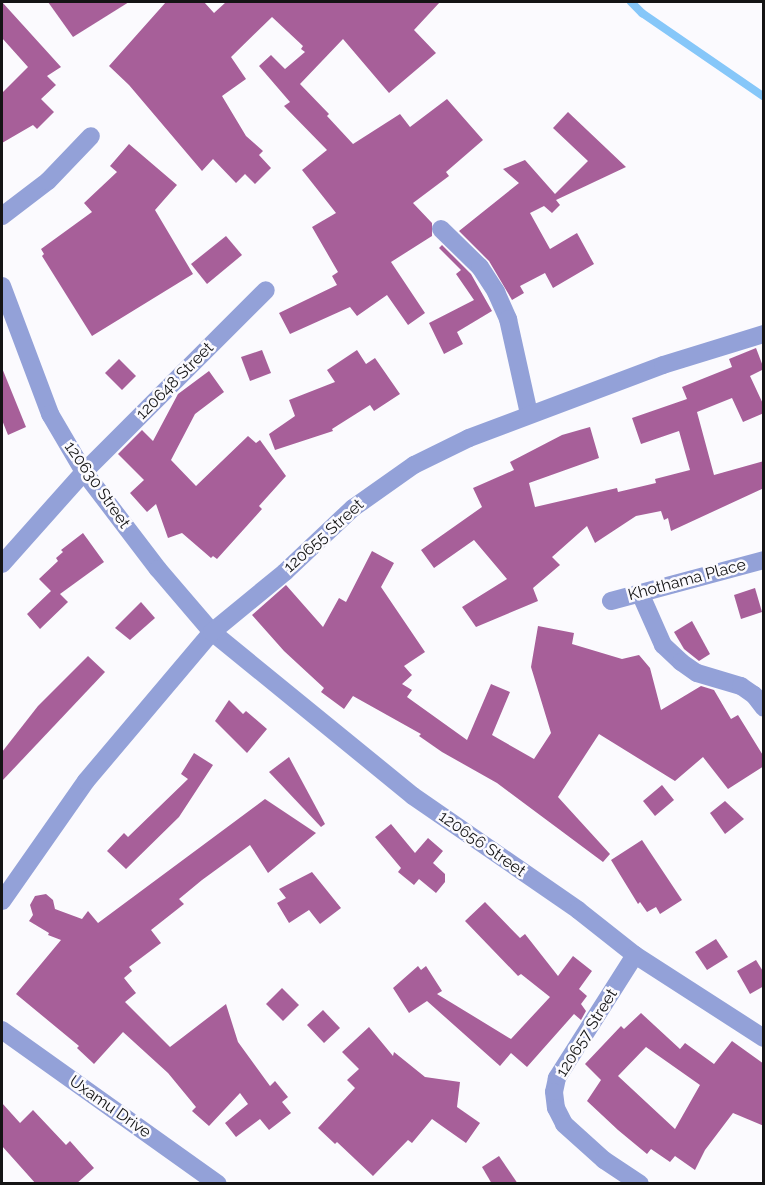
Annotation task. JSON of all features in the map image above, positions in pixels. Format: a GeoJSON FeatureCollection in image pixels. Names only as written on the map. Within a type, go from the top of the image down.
{"type":"FeatureCollection","features":[{"type":"Feature","properties":{"kind":"street"},"geometry":{"type":"LineString","coordinates":[[2,216],[48,181],[92,136]]}},
{"type":"Feature","properties":{"kind":"street"},"geometry":{"type":"LineString","coordinates":[[441,229],[480,267],[496,292],[508,319],[529,414]]}},
{"type":"Feature","properties":{"kind":"street","name":"120630 Street"},"geometry":{"type":"LineString","coordinates":[[2,286],[50,414],[84,472],[158,569],[212,632]]}},
{"type":"Feature","properties":{"kind":"street","name":"120648 Street"},"geometry":{"type":"LineString","coordinates":[[2,564],[84,472],[266,290]]}},
{"type":"Feature","properties":{"kind":"street","name":"120655 Street"},"geometry":{"type":"LineString","coordinates":[[2,901],[86,781],[212,632],[285,572],[353,507],[414,465],[469,438],[663,365],[764,334]]}},
{"type":"Feature","properties":{"kind":"street","name":"Khothama Place"},"geometry":{"type":"LineString","coordinates":[[611,601],[764,560]]}},
{"type":"Feature","properties":{"kind":"street"},"geometry":{"type":"LineString","coordinates":[[640,593],[663,645],[675,657],[697,673],[741,686],[754,695],[764,708]]}},
{"type":"Feature","properties":{"kind":"street","name":"120656 Street"},"geometry":{"type":"LineString","coordinates":[[212,632],[413,796],[578,910],[635,956],[764,1038]]}},
{"type":"Feature","properties":{"kind":"street","name":"120657 Street"},"geometry":{"type":"LineString","coordinates":[[635,956],[557,1078],[554,1092],[556,1108],[564,1125],[604,1160],[640,1184]]}},
{"type":"Feature","properties":{"kind":"street","name":"Uxamu Drive"},"geometry":{"type":"LineString","coordinates":[[2,1030],[218,1184]]}},
{"type":"Feature","properties":{"kind":"building"},"geometry":{"type":"Polygon","coordinates":[[[2,2],[61,67],[47,76],[56,85],[41,99],[54,112],[37,129],[33,125],[2,143],[2,93],[28,67],[2,38],[2,2]]]}},
{"type":"Feature","properties":{"kind":"building"},"geometry":{"type":"Polygon","coordinates":[[[48,2],[129,2],[73,37],[48,2]]]}},
{"type":"Feature","properties":{"kind":"building"},"geometry":{"type":"Polygon","coordinates":[[[166,2],[204,2],[214,13],[226,2],[440,2],[414,30],[436,53],[389,93],[343,39],[300,84],[329,114],[327,116],[353,144],[400,114],[410,127],[447,99],[483,140],[446,172],[449,176],[413,203],[432,223],[432,236],[391,262],[425,313],[408,325],[387,295],[357,316],[350,307],[290,334],[279,313],[337,285],[332,276],[338,272],[312,227],[336,213],[302,170],[327,150],[284,106],[290,102],[259,66],[271,55],[285,69],[305,52],[301,49],[303,46],[272,17],[231,57],[246,79],[222,96],[246,136],[263,151],[259,155],[271,168],[255,184],[245,174],[236,183],[213,159],[202,171],[129,85],[109,66],[166,2]]]}},
{"type":"Feature","properties":{"kind":"building"},"geometry":{"type":"Polygon","coordinates":[[[568,112],[626,167],[556,200],[560,205],[552,213],[544,206],[530,213],[550,249],[577,233],[594,264],[553,288],[545,273],[520,286],[524,293],[512,300],[489,261],[459,231],[519,183],[503,169],[525,160],[555,194],[588,161],[553,128],[568,112]]]}},
{"type":"Feature","properties":{"kind":"building"},"geometry":{"type":"Polygon","coordinates":[[[129,144],[177,185],[155,210],[193,274],[92,336],[42,256],[44,254],[41,249],[92,212],[84,203],[117,172],[110,166],[129,144]]]}},
{"type":"Feature","properties":{"kind":"building"},"geometry":{"type":"Polygon","coordinates":[[[226,236],[242,255],[207,284],[191,264],[226,236]]]}},
{"type":"Feature","properties":{"kind":"building"},"geometry":{"type":"Polygon","coordinates":[[[442,245],[471,274],[492,311],[457,332],[463,344],[444,354],[429,323],[474,300],[456,274],[461,270],[439,248],[442,245]]]}},
{"type":"Feature","properties":{"kind":"building"},"geometry":{"type":"Polygon","coordinates":[[[756,348],[764,369],[750,376],[764,406],[764,413],[743,422],[732,398],[697,412],[714,475],[764,461],[764,488],[671,531],[668,518],[664,520],[661,511],[636,516],[595,543],[587,526],[552,557],[560,565],[533,588],[538,601],[476,627],[462,607],[507,579],[474,540],[434,568],[421,550],[482,507],[473,488],[514,470],[510,462],[562,435],[590,427],[599,458],[529,483],[535,507],[617,488],[618,492],[656,483],[655,479],[690,470],[679,431],[641,444],[632,418],[687,399],[682,387],[732,367],[729,359],[756,348]]]}},
{"type":"Feature","properties":{"kind":"building"},"geometry":{"type":"Polygon","coordinates":[[[262,350],[271,373],[250,381],[241,357],[262,350]]]}},
{"type":"Feature","properties":{"kind":"building"},"geometry":{"type":"Polygon","coordinates":[[[357,350],[366,364],[375,358],[400,394],[374,411],[370,405],[332,429],[333,431],[275,450],[269,434],[295,416],[289,400],[335,382],[327,370],[357,350]]]}},
{"type":"Feature","properties":{"kind":"building"},"geometry":{"type":"Polygon","coordinates":[[[119,359],[136,376],[122,390],[105,373],[119,359]]]}},
{"type":"Feature","properties":{"kind":"building"},"geometry":{"type":"Polygon","coordinates":[[[2,368],[26,427],[8,435],[2,420],[2,368]]]}},
{"type":"Feature","properties":{"kind":"building"},"geometry":{"type":"Polygon","coordinates":[[[209,371],[224,392],[195,414],[171,460],[196,486],[248,436],[256,443],[260,440],[286,476],[259,506],[262,509],[217,559],[213,556],[211,558],[182,533],[168,538],[156,504],[147,512],[130,493],[144,480],[118,454],[142,430],[153,441],[178,394],[209,371]]]}},
{"type":"Feature","properties":{"kind":"building"},"geometry":{"type":"Polygon","coordinates":[[[83,533],[104,562],[60,594],[68,602],[40,629],[27,614],[51,591],[39,579],[58,561],[56,558],[63,552],[61,550],[83,533]]]}},
{"type":"Feature","properties":{"kind":"building"},"geometry":{"type":"Polygon","coordinates":[[[372,551],[394,563],[381,587],[425,652],[404,666],[412,675],[402,684],[412,690],[407,697],[467,740],[491,684],[510,692],[492,735],[534,759],[551,733],[531,667],[538,626],[574,633],[572,644],[622,659],[639,655],[650,668],[661,710],[701,686],[714,690],[731,719],[738,715],[764,757],[764,766],[728,789],[703,757],[675,781],[599,734],[558,797],[610,854],[603,862],[497,783],[442,752],[419,736],[421,734],[353,696],[344,709],[321,692],[324,688],[284,651],[252,615],[286,585],[323,627],[339,598],[346,602],[372,551]]]}},
{"type":"Feature","properties":{"kind":"building"},"geometry":{"type":"Polygon","coordinates":[[[755,588],[762,612],[741,619],[734,595],[755,588]]]}},
{"type":"Feature","properties":{"kind":"building"},"geometry":{"type":"Polygon","coordinates":[[[141,602],[155,618],[130,640],[115,628],[141,602]]]}},
{"type":"Feature","properties":{"kind":"building"},"geometry":{"type":"Polygon","coordinates":[[[692,621],[710,654],[699,661],[684,649],[674,632],[692,621]]]}},
{"type":"Feature","properties":{"kind":"building"},"geometry":{"type":"Polygon","coordinates":[[[88,656],[105,672],[2,781],[2,752],[38,706],[88,656]]]}},
{"type":"Feature","properties":{"kind":"building"},"geometry":{"type":"Polygon","coordinates":[[[229,700],[243,714],[246,711],[267,729],[247,753],[215,721],[229,700]]]}},
{"type":"Feature","properties":{"kind":"building"},"geometry":{"type":"Polygon","coordinates":[[[194,753],[213,765],[179,817],[126,869],[107,851],[124,833],[128,837],[188,779],[181,774],[194,753]]]}},
{"type":"Feature","properties":{"kind":"building"},"geometry":{"type":"Polygon","coordinates":[[[289,757],[325,824],[321,827],[269,772],[289,757]]]}},
{"type":"Feature","properties":{"kind":"building"},"geometry":{"type":"Polygon","coordinates":[[[662,785],[674,800],[655,816],[643,801],[662,785]]]}},
{"type":"Feature","properties":{"kind":"building"},"geometry":{"type":"Polygon","coordinates":[[[265,799],[316,833],[268,873],[250,845],[202,880],[179,899],[184,904],[151,930],[161,943],[129,967],[132,971],[124,978],[136,993],[125,1002],[170,1047],[226,1004],[238,1042],[270,1086],[275,1081],[288,1097],[282,1102],[291,1113],[269,1130],[260,1119],[236,1137],[225,1123],[248,1104],[240,1093],[209,1126],[192,1111],[196,1107],[168,1073],[123,1032],[94,1064],[77,1048],[79,1046],[16,994],[61,940],[48,935],[49,933],[29,921],[33,915],[30,905],[35,896],[46,894],[53,900],[55,909],[82,919],[88,911],[98,923],[265,799]]]}},
{"type":"Feature","properties":{"kind":"building"},"geometry":{"type":"Polygon","coordinates":[[[725,801],[744,819],[725,834],[710,813],[725,801]]]}},
{"type":"Feature","properties":{"kind":"building"},"geometry":{"type":"Polygon","coordinates":[[[391,824],[415,853],[428,838],[443,851],[433,863],[445,874],[445,882],[436,893],[419,879],[414,885],[398,872],[401,868],[375,837],[391,824]]]}},
{"type":"Feature","properties":{"kind":"building"},"geometry":{"type":"Polygon","coordinates":[[[642,840],[682,900],[660,914],[656,907],[647,912],[640,902],[638,904],[611,860],[642,840]]]}},
{"type":"Feature","properties":{"kind":"building"},"geometry":{"type":"Polygon","coordinates":[[[312,872],[341,908],[320,924],[309,910],[289,923],[277,903],[286,898],[279,889],[312,872]]]}},
{"type":"Feature","properties":{"kind":"building"},"geometry":{"type":"Polygon","coordinates":[[[485,902],[520,938],[525,934],[558,976],[573,956],[592,971],[579,989],[587,996],[581,1004],[586,1011],[581,1020],[574,1014],[527,1067],[511,1053],[500,1066],[427,1001],[409,1013],[393,988],[418,966],[421,970],[426,966],[442,991],[437,994],[511,1039],[550,997],[521,974],[518,976],[465,921],[485,902]]]}},
{"type":"Feature","properties":{"kind":"building"},"geometry":{"type":"Polygon","coordinates":[[[716,939],[728,957],[707,970],[695,952],[716,939]]]}},
{"type":"Feature","properties":{"kind":"building"},"geometry":{"type":"Polygon","coordinates":[[[756,960],[764,973],[764,986],[750,994],[737,971],[756,960]]]}},
{"type":"Feature","properties":{"kind":"building"},"geometry":{"type":"Polygon","coordinates":[[[282,988],[299,1005],[283,1021],[266,1004],[282,988]]]}},
{"type":"Feature","properties":{"kind":"building"},"geometry":{"type":"Polygon","coordinates":[[[323,1010],[340,1028],[324,1043],[307,1025],[323,1010]]]}},
{"type":"Feature","properties":{"kind":"building"},"geometry":{"type":"Polygon","coordinates":[[[641,1013],[680,1049],[685,1043],[714,1064],[732,1041],[764,1064],[764,1126],[733,1113],[705,1150],[695,1170],[675,1156],[670,1162],[651,1149],[647,1154],[587,1101],[601,1080],[585,1064],[621,1026],[624,1029],[641,1013]],[[646,1047],[618,1076],[675,1129],[700,1085],[646,1047]]]}},
{"type":"Feature","properties":{"kind":"building"},"geometry":{"type":"Polygon","coordinates":[[[369,1027],[393,1056],[394,1052],[425,1077],[460,1082],[457,1107],[480,1123],[466,1143],[432,1119],[412,1143],[408,1140],[373,1176],[337,1142],[335,1144],[318,1128],[355,1088],[347,1080],[359,1069],[342,1052],[369,1027]]]}},
{"type":"Feature","properties":{"kind":"building"},"geometry":{"type":"Polygon","coordinates":[[[2,1103],[20,1123],[33,1110],[66,1145],[70,1141],[94,1168],[76,1184],[36,1184],[2,1146],[2,1103]]]}},
{"type":"Feature","properties":{"kind":"building"},"geometry":{"type":"Polygon","coordinates":[[[499,1156],[518,1184],[492,1184],[482,1167],[499,1156]]]}},
{"type":"Feature","properties":{"kind":"waterway"},"geometry":{"type":"LineString","coordinates":[[631,2],[642,13],[764,97]]}}]}
